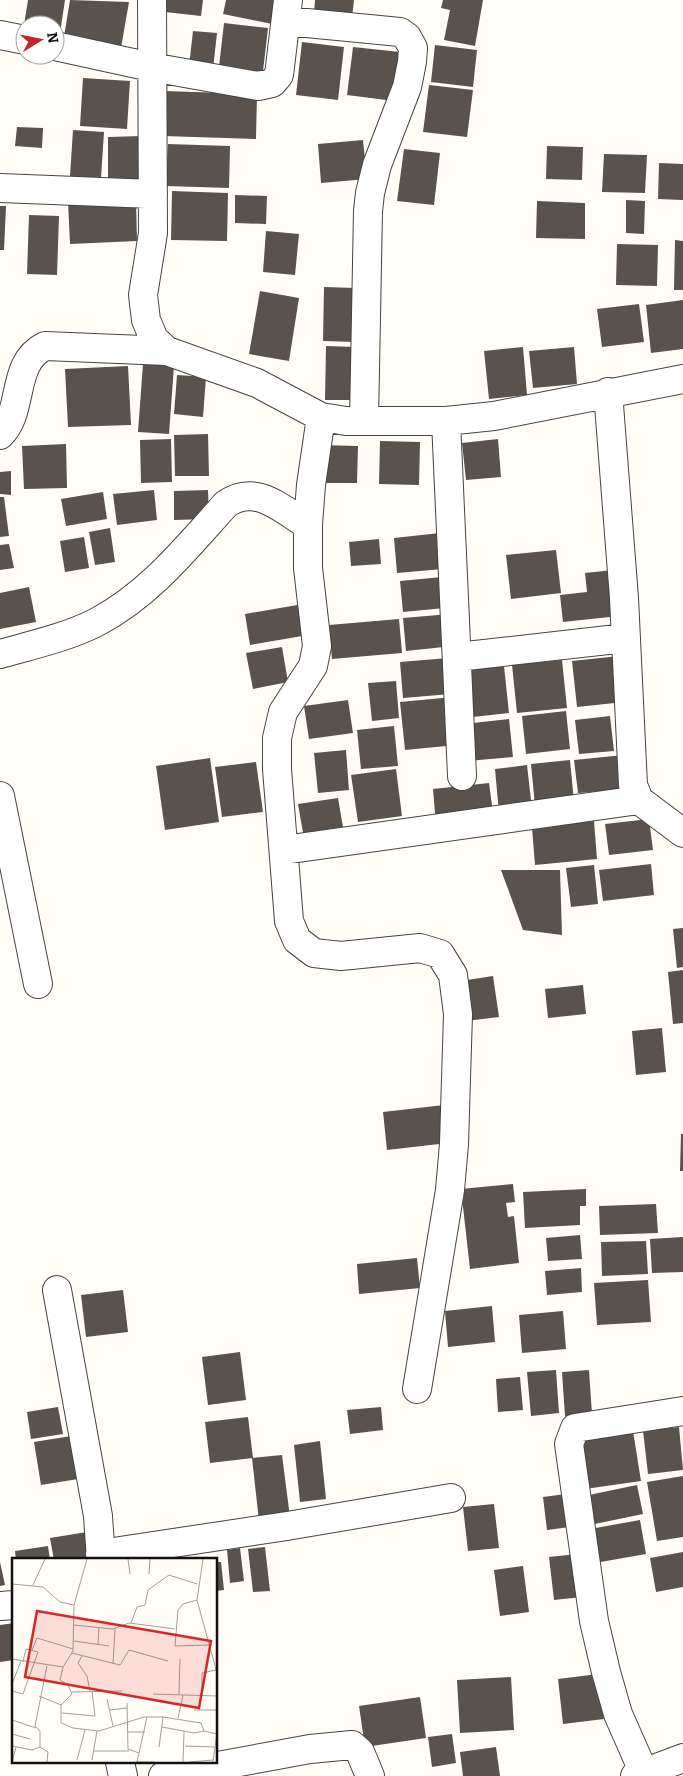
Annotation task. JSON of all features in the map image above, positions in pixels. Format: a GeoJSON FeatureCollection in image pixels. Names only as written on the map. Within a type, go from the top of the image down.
{"type":"FeatureCollection","features":[{"type":"Feature","properties":{"kind":"street"},"geometry":{"type":"LineString","coordinates":[[152,0],[153,233],[143,295],[146,320],[154,339],[168,351]]}},
{"type":"Feature","properties":{"kind":"street"},"geometry":{"type":"LineString","coordinates":[[65,48],[151,67],[258,86],[272,83],[279,75],[287,11],[400,32],[408,37],[413,48],[407,87],[377,165],[370,192],[366,252],[364,421]]}},
{"type":"Feature","properties":{"kind":"street"},"geometry":{"type":"LineString","coordinates":[[0,35],[15,38]]}},
{"type":"Feature","properties":{"kind":"street"},"geometry":{"type":"LineString","coordinates":[[0,188],[153,194]]}},
{"type":"Feature","properties":{"kind":"street"},"geometry":{"type":"LineString","coordinates":[[0,435],[13,412],[24,368],[33,352],[45,346],[168,351],[257,383],[321,417],[346,421],[446,421],[494,416],[683,378]]}},
{"type":"Feature","properties":{"kind":"street"},"geometry":{"type":"LineString","coordinates":[[608,392],[626,638],[633,785],[639,800],[683,834]]}},
{"type":"Feature","properties":{"kind":"street"},"geometry":{"type":"LineString","coordinates":[[321,417],[311,485],[308,525],[308,568],[317,646],[313,666],[283,712],[277,738],[277,769],[289,921],[297,940],[314,953],[341,956],[420,948],[440,954],[453,975],[458,1014],[452,1172],[417,1389]]}},
{"type":"Feature","properties":{"kind":"street"},"geometry":{"type":"LineString","coordinates":[[446,421],[462,776]]}},
{"type":"Feature","properties":{"kind":"street"},"geometry":{"type":"LineString","coordinates":[[0,654],[72,632],[97,622],[142,593],[164,574],[226,504],[237,496],[249,494],[261,497],[308,525]]}},
{"type":"Feature","properties":{"kind":"street"},"geometry":{"type":"LineString","coordinates":[[457,657],[626,638]]}},
{"type":"Feature","properties":{"kind":"street"},"geometry":{"type":"LineString","coordinates":[[0,796],[38,984]]}},
{"type":"Feature","properties":{"kind":"street"},"geometry":{"type":"LineString","coordinates":[[284,850],[639,800]]}},
{"type":"Feature","properties":{"kind":"street"},"geometry":{"type":"LineString","coordinates":[[57,1290],[98,1516],[100,1557],[450,1498]]}},
{"type":"Feature","properties":{"kind":"street"},"geometry":{"type":"LineString","coordinates":[[683,1411],[575,1428],[569,1444],[594,1621],[618,1714],[640,1775],[683,1758]]}},
{"type":"Feature","properties":{"kind":"street"},"geometry":{"type":"LineString","coordinates":[[163,1776],[337,1745],[352,1745],[360,1752],[370,1776]]}},
{"type":"Feature","properties":{"kind":"building"},"geometry":{"type":"Polygon","coordinates":[[[28,0],[65,0],[63,15],[26,15],[28,0]]]}},
{"type":"Feature","properties":{"kind":"building"},"geometry":{"type":"Polygon","coordinates":[[[70,0],[129,2],[121,48],[65,37],[70,0]]]}},
{"type":"Feature","properties":{"kind":"building"},"geometry":{"type":"Polygon","coordinates":[[[167,0],[203,0],[201,16],[165,12],[167,0]]]}},
{"type":"Feature","properties":{"kind":"building"},"geometry":{"type":"Polygon","coordinates":[[[226,0],[276,0],[272,24],[223,14],[226,0]]]}},
{"type":"Feature","properties":{"kind":"building"},"geometry":{"type":"Polygon","coordinates":[[[315,0],[354,0],[352,18],[314,13],[315,0]]]}},
{"type":"Feature","properties":{"kind":"building"},"geometry":{"type":"Polygon","coordinates":[[[443,0],[483,0],[475,46],[444,40],[450,10],[441,8],[443,0]]]}},
{"type":"Feature","properties":{"kind":"building"},"geometry":{"type":"Polygon","coordinates":[[[224,23],[268,28],[262,80],[218,75],[224,23]]]}},
{"type":"Feature","properties":{"kind":"building"},"geometry":{"type":"Polygon","coordinates":[[[193,31],[217,33],[213,69],[189,66],[193,31]]]}},
{"type":"Feature","properties":{"kind":"building"},"geometry":{"type":"Polygon","coordinates":[[[302,42],[344,47],[338,100],[296,95],[302,42]]]}},
{"type":"Feature","properties":{"kind":"building"},"geometry":{"type":"Polygon","coordinates":[[[435,45],[477,50],[473,87],[431,82],[435,45]]]}},
{"type":"Feature","properties":{"kind":"building"},"geometry":{"type":"Polygon","coordinates":[[[353,47],[400,52],[394,101],[347,95],[353,47]]]}},
{"type":"Feature","properties":{"kind":"building"},"geometry":{"type":"Polygon","coordinates":[[[83,78],[130,81],[127,129],[80,126],[83,78]]]}},
{"type":"Feature","properties":{"kind":"building"},"geometry":{"type":"Polygon","coordinates":[[[429,85],[473,90],[467,137],[423,132],[429,85]]]}},
{"type":"Feature","properties":{"kind":"building"},"geometry":{"type":"Polygon","coordinates":[[[164,91],[257,94],[256,139],[163,136],[164,91]]]}},
{"type":"Feature","properties":{"kind":"building"},"geometry":{"type":"Polygon","coordinates":[[[17,127],[43,128],[42,148],[15,146],[17,127]]]}},
{"type":"Feature","properties":{"kind":"building"},"geometry":{"type":"Polygon","coordinates":[[[73,130],[104,132],[101,178],[70,176],[73,130]]]}},
{"type":"Feature","properties":{"kind":"building"},"geometry":{"type":"Polygon","coordinates":[[[142,136],[142,184],[108,184],[108,137],[142,136]]]}},
{"type":"Feature","properties":{"kind":"building"},"geometry":{"type":"Polygon","coordinates":[[[363,140],[367,179],[321,183],[318,144],[363,140]]]}},
{"type":"Feature","properties":{"kind":"building"},"geometry":{"type":"Polygon","coordinates":[[[168,144],[230,146],[229,188],[166,186],[168,144]]]}},
{"type":"Feature","properties":{"kind":"building"},"geometry":{"type":"Polygon","coordinates":[[[547,146],[583,147],[582,180],[546,179],[547,146]]]}},
{"type":"Feature","properties":{"kind":"building"},"geometry":{"type":"Polygon","coordinates":[[[404,149],[440,153],[434,205],[397,201],[404,149]]]}},
{"type":"Feature","properties":{"kind":"building"},"geometry":{"type":"Polygon","coordinates":[[[604,154],[647,155],[645,193],[602,192],[604,154]]]}},
{"type":"Feature","properties":{"kind":"building"},"geometry":{"type":"Polygon","coordinates":[[[659,163],[683,164],[683,200],[658,199],[659,163]]]}},
{"type":"Feature","properties":{"kind":"building"},"geometry":{"type":"Polygon","coordinates":[[[172,191],[228,193],[227,241],[171,240],[172,191]]]}},
{"type":"Feature","properties":{"kind":"building"},"geometry":{"type":"Polygon","coordinates":[[[235,195],[267,196],[266,224],[235,223],[235,195]]]}},
{"type":"Feature","properties":{"kind":"building"},"geometry":{"type":"Polygon","coordinates":[[[136,199],[137,241],[70,244],[68,202],[136,199]]]}},
{"type":"Feature","properties":{"kind":"building"},"geometry":{"type":"Polygon","coordinates":[[[626,200],[645,201],[644,234],[626,233],[626,200]]]}},
{"type":"Feature","properties":{"kind":"building"},"geometry":{"type":"Polygon","coordinates":[[[537,201],[585,203],[585,239],[536,238],[537,201]]]}},
{"type":"Feature","properties":{"kind":"building"},"geometry":{"type":"Polygon","coordinates":[[[0,206],[6,206],[4,250],[0,250],[0,206]]]}},
{"type":"Feature","properties":{"kind":"building"},"geometry":{"type":"Polygon","coordinates":[[[29,215],[59,216],[57,275],[27,274],[29,215]]]}},
{"type":"Feature","properties":{"kind":"building"},"geometry":{"type":"Polygon","coordinates":[[[266,231],[299,234],[295,275],[263,272],[266,231]]]}},
{"type":"Feature","properties":{"kind":"building"},"geometry":{"type":"Polygon","coordinates":[[[675,240],[683,241],[683,290],[674,290],[675,240]]]}},
{"type":"Feature","properties":{"kind":"building"},"geometry":{"type":"Polygon","coordinates":[[[617,244],[658,245],[657,286],[616,285],[617,244]]]}},
{"type":"Feature","properties":{"kind":"building"},"geometry":{"type":"Polygon","coordinates":[[[324,287],[356,288],[355,342],[323,341],[324,287]]]}},
{"type":"Feature","properties":{"kind":"building"},"geometry":{"type":"Polygon","coordinates":[[[260,291],[299,298],[289,361],[249,354],[260,291]]]}},
{"type":"Feature","properties":{"kind":"building"},"geometry":{"type":"Polygon","coordinates":[[[683,300],[683,349],[651,353],[646,305],[683,300]]]}},
{"type":"Feature","properties":{"kind":"building"},"geometry":{"type":"Polygon","coordinates":[[[639,304],[644,342],[602,347],[597,309],[639,304]]]}},
{"type":"Feature","properties":{"kind":"building"},"geometry":{"type":"Polygon","coordinates":[[[326,346],[356,347],[355,400],[325,400],[326,346]]]}},
{"type":"Feature","properties":{"kind":"building"},"geometry":{"type":"Polygon","coordinates":[[[523,347],[527,395],[489,399],[484,351],[523,347]]]}},
{"type":"Feature","properties":{"kind":"building"},"geometry":{"type":"Polygon","coordinates":[[[574,347],[577,384],[533,388],[529,351],[574,347]]]}},
{"type":"Feature","properties":{"kind":"building"},"geometry":{"type":"Polygon","coordinates":[[[143,364],[174,366],[169,434],[138,432],[143,364]]]}},
{"type":"Feature","properties":{"kind":"building"},"geometry":{"type":"Polygon","coordinates":[[[128,366],[131,425],[68,427],[65,369],[128,366]]]}},
{"type":"Feature","properties":{"kind":"building"},"geometry":{"type":"Polygon","coordinates":[[[177,375],[206,377],[203,417],[174,414],[177,375]]]}},
{"type":"Feature","properties":{"kind":"building"},"geometry":{"type":"Polygon","coordinates":[[[208,434],[209,476],[175,476],[174,435],[208,434]]]}},
{"type":"Feature","properties":{"kind":"building"},"geometry":{"type":"Polygon","coordinates":[[[171,439],[172,482],[141,483],[140,440],[171,439]]]}},
{"type":"Feature","properties":{"kind":"building"},"geometry":{"type":"Polygon","coordinates":[[[498,439],[501,477],[466,480],[462,443],[498,439]]]}},
{"type":"Feature","properties":{"kind":"building"},"geometry":{"type":"Polygon","coordinates":[[[380,441],[420,442],[419,485],[379,484],[380,441]]]}},
{"type":"Feature","properties":{"kind":"building"},"geometry":{"type":"Polygon","coordinates":[[[66,444],[67,488],[24,489],[22,446],[66,444]]]}},
{"type":"Feature","properties":{"kind":"building"},"geometry":{"type":"Polygon","coordinates":[[[320,445],[358,446],[357,483],[319,483],[320,445]]]}},
{"type":"Feature","properties":{"kind":"building"},"geometry":{"type":"Polygon","coordinates":[[[11,471],[11,495],[0,494],[0,472],[11,471]]]}},
{"type":"Feature","properties":{"kind":"building"},"geometry":{"type":"Polygon","coordinates":[[[154,490],[157,520],[117,525],[113,494],[154,490]]]}},
{"type":"Feature","properties":{"kind":"building"},"geometry":{"type":"Polygon","coordinates":[[[208,490],[209,519],[174,520],[174,491],[208,490]]]}},
{"type":"Feature","properties":{"kind":"building"},"geometry":{"type":"Polygon","coordinates":[[[103,492],[107,519],[66,526],[61,499],[103,492]]]}},
{"type":"Feature","properties":{"kind":"building"},"geometry":{"type":"Polygon","coordinates":[[[0,497],[4,497],[9,536],[0,537],[0,497]]]}},
{"type":"Feature","properties":{"kind":"building"},"geometry":{"type":"Polygon","coordinates":[[[110,528],[115,562],[95,565],[89,532],[110,528]]]}},
{"type":"Feature","properties":{"kind":"building"},"geometry":{"type":"Polygon","coordinates":[[[440,533],[443,569],[397,573],[394,538],[440,533]]]}},
{"type":"Feature","properties":{"kind":"building"},"geometry":{"type":"Polygon","coordinates":[[[84,537],[89,568],[65,572],[60,541],[84,537]]]}},
{"type":"Feature","properties":{"kind":"building"},"geometry":{"type":"Polygon","coordinates":[[[379,539],[381,564],[351,566],[349,542],[379,539]]]}},
{"type":"Feature","properties":{"kind":"building"},"geometry":{"type":"Polygon","coordinates":[[[9,544],[14,568],[0,570],[0,545],[9,544]]]}},
{"type":"Feature","properties":{"kind":"building"},"geometry":{"type":"Polygon","coordinates":[[[556,550],[561,593],[511,599],[506,555],[556,550]]]}},
{"type":"Feature","properties":{"kind":"building"},"geometry":{"type":"Polygon","coordinates":[[[613,570],[619,616],[563,622],[560,595],[587,592],[585,573],[613,570]]]}},
{"type":"Feature","properties":{"kind":"building"},"geometry":{"type":"Polygon","coordinates":[[[442,577],[445,608],[403,612],[400,581],[442,577]]]}},
{"type":"Feature","properties":{"kind":"building"},"geometry":{"type":"Polygon","coordinates":[[[29,587],[36,622],[0,629],[0,593],[29,587]]]}},
{"type":"Feature","properties":{"kind":"building"},"geometry":{"type":"Polygon","coordinates":[[[303,604],[308,635],[250,645],[245,614],[303,604]]]}},
{"type":"Feature","properties":{"kind":"building"},"geometry":{"type":"Polygon","coordinates":[[[450,614],[453,646],[406,651],[403,618],[450,614]]]}},
{"type":"Feature","properties":{"kind":"building"},"geometry":{"type":"Polygon","coordinates":[[[399,619],[402,653],[332,659],[329,625],[399,619]]]}},
{"type":"Feature","properties":{"kind":"building"},"geometry":{"type":"Polygon","coordinates":[[[282,647],[288,682],[253,689],[246,653],[282,647]]]}},
{"type":"Feature","properties":{"kind":"building"},"geometry":{"type":"Polygon","coordinates":[[[619,656],[624,702],[577,707],[572,661],[619,656]]]}},
{"type":"Feature","properties":{"kind":"building"},"geometry":{"type":"Polygon","coordinates":[[[448,658],[451,694],[403,698],[400,662],[448,658]]]}},
{"type":"Feature","properties":{"kind":"building"},"geometry":{"type":"Polygon","coordinates":[[[562,660],[567,708],[517,713],[512,665],[562,660]]]}},
{"type":"Feature","properties":{"kind":"building"},"geometry":{"type":"Polygon","coordinates":[[[504,666],[509,713],[464,718],[459,671],[504,666]]]}},
{"type":"Feature","properties":{"kind":"building"},"geometry":{"type":"Polygon","coordinates":[[[396,681],[399,718],[372,721],[368,683],[396,681]]]}},
{"type":"Feature","properties":{"kind":"building"},"geometry":{"type":"Polygon","coordinates":[[[453,697],[457,745],[405,750],[400,702],[453,697]]]}},
{"type":"Feature","properties":{"kind":"building"},"geometry":{"type":"Polygon","coordinates":[[[348,700],[353,733],[309,739],[304,706],[348,700]]]}},
{"type":"Feature","properties":{"kind":"building"},"geometry":{"type":"Polygon","coordinates":[[[566,711],[570,749],[526,754],[522,716],[566,711]]]}},
{"type":"Feature","properties":{"kind":"building"},"geometry":{"type":"Polygon","coordinates":[[[610,716],[614,751],[579,754],[575,720],[610,716]]]}},
{"type":"Feature","properties":{"kind":"building"},"geometry":{"type":"Polygon","coordinates":[[[509,719],[513,757],[468,761],[464,724],[509,719]]]}},
{"type":"Feature","properties":{"kind":"building"},"geometry":{"type":"Polygon","coordinates":[[[394,726],[398,766],[361,769],[357,730],[394,726]]]}},
{"type":"Feature","properties":{"kind":"building"},"geometry":{"type":"Polygon","coordinates":[[[346,750],[349,790],[318,793],[314,753],[346,750]]]}},
{"type":"Feature","properties":{"kind":"building"},"geometry":{"type":"Polygon","coordinates":[[[624,755],[628,789],[578,793],[574,760],[624,755]]]}},
{"type":"Feature","properties":{"kind":"building"},"geometry":{"type":"Polygon","coordinates":[[[210,758],[219,822],[165,830],[156,766],[210,758]]]}},
{"type":"Feature","properties":{"kind":"building"},"geometry":{"type":"Polygon","coordinates":[[[570,760],[574,802],[535,806],[531,764],[570,760]]]}},
{"type":"Feature","properties":{"kind":"building"},"geometry":{"type":"Polygon","coordinates":[[[256,762],[263,812],[222,817],[215,767],[256,762]]]}},
{"type":"Feature","properties":{"kind":"building"},"geometry":{"type":"Polygon","coordinates":[[[527,765],[532,809],[499,813],[495,769],[527,765]]]}},
{"type":"Feature","properties":{"kind":"building"},"geometry":{"type":"Polygon","coordinates":[[[396,769],[402,816],[358,822],[351,775],[396,769]]]}},
{"type":"Feature","properties":{"kind":"building"},"geometry":{"type":"Polygon","coordinates":[[[489,783],[494,820],[436,825],[433,789],[489,783]]]}},
{"type":"Feature","properties":{"kind":"building"},"geometry":{"type":"Polygon","coordinates":[[[338,798],[343,827],[303,833],[298,804],[338,798]]]}},
{"type":"Feature","properties":{"kind":"building"},"geometry":{"type":"Polygon","coordinates":[[[649,819],[653,850],[609,855],[605,824],[649,819]]]}},
{"type":"Feature","properties":{"kind":"building"},"geometry":{"type":"Polygon","coordinates":[[[594,821],[597,859],[535,865],[532,828],[594,821]]]}},
{"type":"Feature","properties":{"kind":"building"},"geometry":{"type":"Polygon","coordinates":[[[651,864],[654,895],[603,901],[599,870],[651,864]]]}},
{"type":"Feature","properties":{"kind":"building"},"geometry":{"type":"Polygon","coordinates":[[[594,865],[598,904],[571,907],[566,868],[594,865]]]}},
{"type":"Feature","properties":{"kind":"building"},"geometry":{"type":"Polygon","coordinates":[[[501,870],[560,870],[562,935],[523,930],[501,870]]]}},
{"type":"Feature","properties":{"kind":"building"},"geometry":{"type":"Polygon","coordinates":[[[683,928],[683,967],[677,968],[673,929],[683,928]]]}},
{"type":"Feature","properties":{"kind":"building"},"geometry":{"type":"Polygon","coordinates":[[[683,970],[683,1023],[673,1024],[668,972],[683,970]]]}},
{"type":"Feature","properties":{"kind":"building"},"geometry":{"type":"Polygon","coordinates":[[[493,976],[499,1017],[466,1021],[461,981],[493,976]]]}},
{"type":"Feature","properties":{"kind":"building"},"geometry":{"type":"Polygon","coordinates":[[[583,985],[586,1014],[548,1018],[545,989],[583,985]]]}},
{"type":"Feature","properties":{"kind":"building"},"geometry":{"type":"Polygon","coordinates":[[[662,1028],[666,1072],[636,1075],[632,1031],[662,1028]]]}},
{"type":"Feature","properties":{"kind":"building"},"geometry":{"type":"Polygon","coordinates":[[[444,1105],[448,1143],[387,1150],[383,1112],[444,1105]]]}},
{"type":"Feature","properties":{"kind":"building"},"geometry":{"type":"Polygon","coordinates":[[[681,1134],[683,1134],[683,1171],[680,1171],[681,1134]]]}},
{"type":"Feature","properties":{"kind":"building"},"geometry":{"type":"Polygon","coordinates":[[[513,1184],[515,1202],[506,1203],[508,1217],[514,1216],[519,1263],[470,1269],[461,1189],[513,1184]]]}},
{"type":"Feature","properties":{"kind":"building"},"geometry":{"type":"Polygon","coordinates":[[[586,1189],[586,1206],[580,1206],[580,1225],[525,1228],[523,1192],[586,1189]]]}},
{"type":"Feature","properties":{"kind":"building"},"geometry":{"type":"Polygon","coordinates":[[[656,1204],[658,1233],[600,1235],[599,1206],[656,1204]]]}},
{"type":"Feature","properties":{"kind":"building"},"geometry":{"type":"Polygon","coordinates":[[[580,1235],[582,1259],[548,1261],[546,1238],[580,1235]]]}},
{"type":"Feature","properties":{"kind":"building"},"geometry":{"type":"Polygon","coordinates":[[[683,1237],[683,1272],[652,1273],[650,1239],[683,1237]]]}},
{"type":"Feature","properties":{"kind":"building"},"geometry":{"type":"Polygon","coordinates":[[[646,1241],[648,1274],[602,1276],[601,1242],[646,1241]]]}},
{"type":"Feature","properties":{"kind":"building"},"geometry":{"type":"Polygon","coordinates":[[[417,1258],[420,1288],[359,1294],[357,1264],[417,1258]]]}},
{"type":"Feature","properties":{"kind":"building"},"geometry":{"type":"Polygon","coordinates":[[[581,1268],[582,1292],[547,1295],[545,1271],[581,1268]]]}},
{"type":"Feature","properties":{"kind":"building"},"geometry":{"type":"Polygon","coordinates":[[[648,1280],[651,1322],[597,1325],[594,1283],[648,1280]]]}},
{"type":"Feature","properties":{"kind":"building"},"geometry":{"type":"Polygon","coordinates":[[[123,1290],[128,1332],[86,1337],[81,1295],[123,1290]]]}},
{"type":"Feature","properties":{"kind":"building"},"geometry":{"type":"Polygon","coordinates":[[[492,1306],[495,1342],[448,1347],[445,1311],[492,1306]]]}},
{"type":"Feature","properties":{"kind":"building"},"geometry":{"type":"Polygon","coordinates":[[[563,1311],[566,1349],[522,1353],[519,1315],[563,1311]]]}},
{"type":"Feature","properties":{"kind":"building"},"geometry":{"type":"Polygon","coordinates":[[[240,1352],[246,1400],[208,1405],[202,1357],[240,1352]]]}},
{"type":"Feature","properties":{"kind":"building"},"geometry":{"type":"Polygon","coordinates":[[[556,1370],[559,1413],[531,1416],[527,1372],[556,1370]]]}},
{"type":"Feature","properties":{"kind":"building"},"geometry":{"type":"Polygon","coordinates":[[[589,1370],[592,1414],[565,1416],[562,1372],[589,1370]]]}},
{"type":"Feature","properties":{"kind":"building"},"geometry":{"type":"Polygon","coordinates":[[[520,1377],[523,1410],[498,1412],[496,1379],[520,1377]]]}},
{"type":"Feature","properties":{"kind":"building"},"geometry":{"type":"Polygon","coordinates":[[[58,1407],[63,1434],[31,1439],[27,1412],[58,1407]]]}},
{"type":"Feature","properties":{"kind":"building"},"geometry":{"type":"Polygon","coordinates":[[[381,1407],[383,1430],[350,1434],[347,1410],[381,1407]]]}},
{"type":"Feature","properties":{"kind":"building"},"geometry":{"type":"Polygon","coordinates":[[[248,1417],[253,1458],[210,1463],[205,1422],[248,1417]]]}},
{"type":"Feature","properties":{"kind":"building"},"geometry":{"type":"Polygon","coordinates":[[[679,1427],[683,1470],[648,1474],[643,1431],[679,1427]]]}},
{"type":"Feature","properties":{"kind":"building"},"geometry":{"type":"Polygon","coordinates":[[[633,1431],[641,1481],[585,1489],[577,1440],[633,1431]]]}},
{"type":"Feature","properties":{"kind":"building"},"geometry":{"type":"Polygon","coordinates":[[[71,1436],[78,1479],[41,1485],[34,1442],[71,1436]]]}},
{"type":"Feature","properties":{"kind":"building"},"geometry":{"type":"Polygon","coordinates":[[[320,1441],[326,1499],[300,1502],[294,1445],[320,1441]]]}},
{"type":"Feature","properties":{"kind":"building"},"geometry":{"type":"Polygon","coordinates":[[[282,1455],[290,1517],[259,1521],[252,1458],[282,1455]]]}},
{"type":"Feature","properties":{"kind":"building"},"geometry":{"type":"Polygon","coordinates":[[[683,1476],[683,1537],[657,1541],[647,1482],[683,1476]]]}},
{"type":"Feature","properties":{"kind":"building"},"geometry":{"type":"Polygon","coordinates":[[[637,1485],[643,1514],[590,1525],[584,1496],[637,1485]]]}},
{"type":"Feature","properties":{"kind":"building"},"geometry":{"type":"Polygon","coordinates":[[[566,1494],[570,1527],[547,1530],[543,1497],[566,1494]]]}},
{"type":"Feature","properties":{"kind":"building"},"geometry":{"type":"Polygon","coordinates":[[[494,1504],[499,1548],[468,1551],[463,1507],[494,1504]]]}},
{"type":"Feature","properties":{"kind":"building"},"geometry":{"type":"Polygon","coordinates":[[[640,1520],[646,1554],[595,1563],[590,1529],[640,1520]]]}},
{"type":"Feature","properties":{"kind":"building"},"geometry":{"type":"Polygon","coordinates":[[[93,1531],[88,1558],[54,1558],[50,1538],[93,1531]]]}},
{"type":"Feature","properties":{"kind":"building"},"geometry":{"type":"Polygon","coordinates":[[[48,1546],[50,1558],[16,1558],[15,1551],[48,1546]]]}},
{"type":"Feature","properties":{"kind":"building"},"geometry":{"type":"Polygon","coordinates":[[[265,1547],[270,1591],[253,1592],[248,1549],[265,1547]]]}},
{"type":"Feature","properties":{"kind":"building"},"geometry":{"type":"Polygon","coordinates":[[[240,1548],[244,1581],[230,1583],[227,1550],[240,1548]]]}},
{"type":"Feature","properties":{"kind":"building"},"geometry":{"type":"Polygon","coordinates":[[[683,1552],[683,1587],[656,1592],[650,1558],[683,1552]]]}},
{"type":"Feature","properties":{"kind":"building"},"geometry":{"type":"Polygon","coordinates":[[[577,1554],[582,1597],[554,1600],[549,1557],[577,1554]]]}},
{"type":"Feature","properties":{"kind":"building"},"geometry":{"type":"Polygon","coordinates":[[[0,1562],[5,1585],[0,1586],[0,1562]]]}},
{"type":"Feature","properties":{"kind":"building"},"geometry":{"type":"Polygon","coordinates":[[[218,1562],[221,1562],[224,1590],[218,1591],[218,1562]]]}},
{"type":"Feature","properties":{"kind":"building"},"geometry":{"type":"Polygon","coordinates":[[[523,1566],[529,1612],[500,1616],[494,1570],[523,1566]]]}},
{"type":"Feature","properties":{"kind":"building"},"geometry":{"type":"Polygon","coordinates":[[[12,1623],[12,1660],[0,1662],[0,1625],[12,1623]]]}},
{"type":"Feature","properties":{"kind":"building"},"geometry":{"type":"Polygon","coordinates":[[[598,1674],[604,1719],[563,1724],[558,1679],[598,1674]]]}},
{"type":"Feature","properties":{"kind":"building"},"geometry":{"type":"Polygon","coordinates":[[[511,1677],[514,1730],[460,1733],[457,1680],[511,1677]]]}},
{"type":"Feature","properties":{"kind":"building"},"geometry":{"type":"Polygon","coordinates":[[[420,1697],[426,1738],[365,1747],[359,1706],[420,1697]]]}},
{"type":"Feature","properties":{"kind":"building"},"geometry":{"type":"Polygon","coordinates":[[[452,1734],[456,1763],[432,1767],[428,1737],[452,1734]]]}},
{"type":"Feature","properties":{"kind":"building"},"geometry":{"type":"Polygon","coordinates":[[[496,1747],[500,1776],[463,1776],[460,1752],[496,1747]]]}}]}
